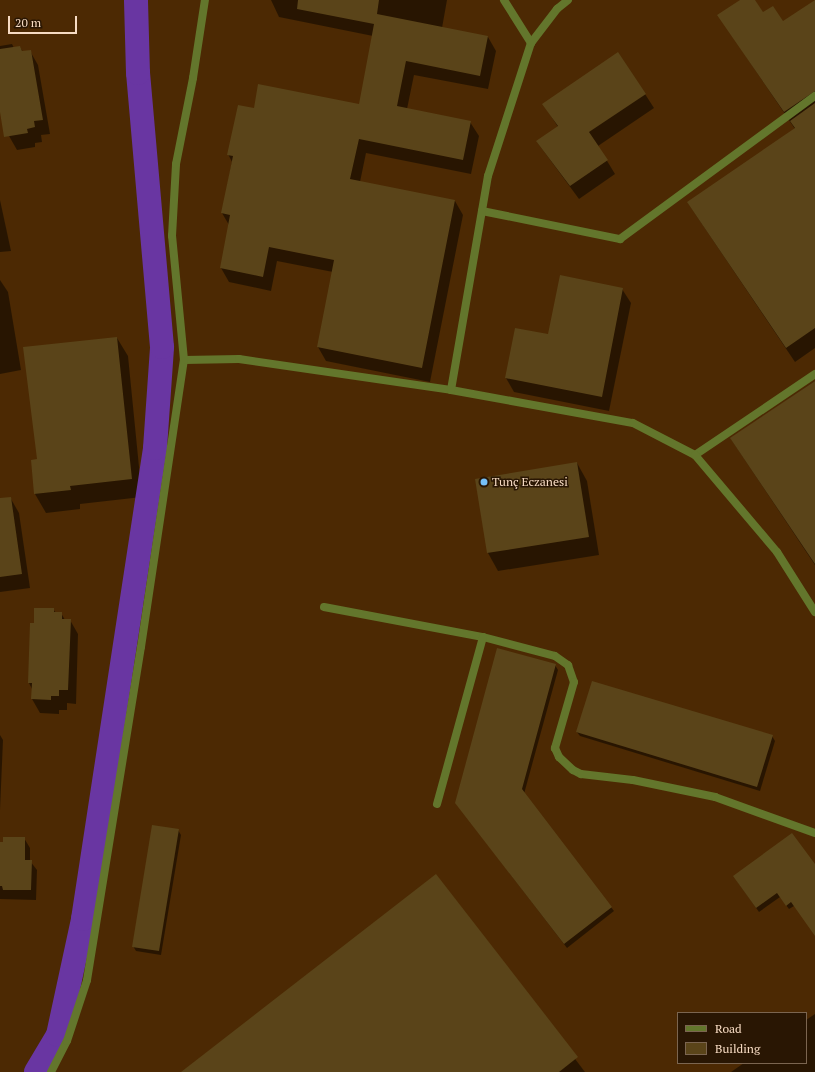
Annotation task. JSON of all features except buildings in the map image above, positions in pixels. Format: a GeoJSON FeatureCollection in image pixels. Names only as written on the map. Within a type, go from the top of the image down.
{"type":"FeatureCollection","features":[{"type":"Feature","properties":{"kind":"street"},"geometry":{"type":"LineString","coordinates":[[51,1072],[67,1041],[87,980],[141,647],[184,360],[172,236],[176,164],[205,0]]}},
{"type":"Feature","properties":{"kind":"street"},"geometry":{"type":"LineString","coordinates":[[504,0],[531,43]]}},
{"type":"Feature","properties":{"kind":"street"},"geometry":{"type":"LineString","coordinates":[[451,390],[488,176],[531,43],[557,8],[568,0]]}},
{"type":"Feature","properties":{"kind":"street"},"geometry":{"type":"LineString","coordinates":[[482,211],[620,239],[815,96]]}},
{"type":"Feature","properties":{"kind":"street"},"geometry":{"type":"LineString","coordinates":[[184,360],[239,359],[451,390],[633,423],[695,455],[777,552],[815,612]]}},
{"type":"Feature","properties":{"kind":"street"},"geometry":{"type":"LineString","coordinates":[[695,455],[815,374]]}},
{"type":"Feature","properties":{"kind":"street"},"geometry":{"type":"LineString","coordinates":[[324,607],[483,637],[555,656],[568,666],[574,682],[555,748],[559,757],[573,770],[581,774],[647,783],[715,797],[815,833]]}},
{"type":"Feature","properties":{"kind":"street"},"geometry":{"type":"LineString","coordinates":[[438,804],[483,637]]}},
{"type":"Feature","properties":{"kind":"waterway"},"geometry":{"type":"LineString","coordinates":[[36,1072],[58,1035],[83,919],[155,448],[162,347],[138,73],[136,0]]}},
{"type":"Feature","properties":{"kind":"place","name":"Tunç Eczanesi"},"geometry":{"type":"Point","coordinates":[484,482]}}]}
